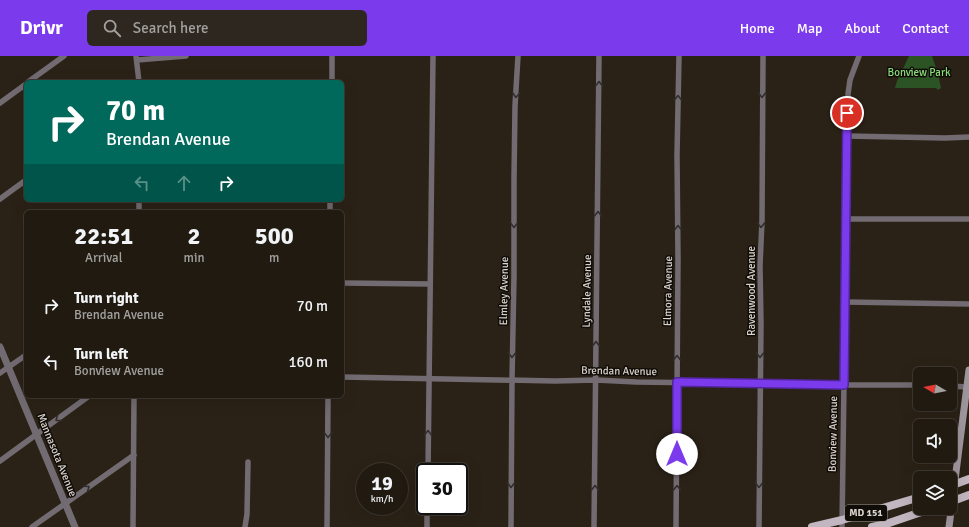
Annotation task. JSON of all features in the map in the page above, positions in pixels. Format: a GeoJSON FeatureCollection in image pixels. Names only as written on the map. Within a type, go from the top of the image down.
{"type":"FeatureCollection","features":[{"type":"Feature","properties":{"kind":"main road"},"geometry":{"type":"LineString","coordinates":[[954,471],[969,370]]}},
{"type":"Feature","properties":{"kind":"main road"},"geometry":{"type":"LineString","coordinates":[[957,484],[969,479]]}},
{"type":"Feature","properties":{"kind":"main road"},"geometry":{"type":"LineString","coordinates":[[957,499],[969,494]]}},
{"type":"Feature","properties":{"kind":"main road","name":"MD 151"},"geometry":{"type":"LineString","coordinates":[[812,527],[842,523],[913,499]]}},
{"type":"Feature","properties":{"kind":"main road","name":"MD 151"},"geometry":{"type":"LineString","coordinates":[[872,527],[913,515]]}},
{"type":"Feature","properties":{"kind":"main road"},"geometry":{"type":"LineString","coordinates":[[949,527],[950,515]]}},
{"type":"Feature","properties":{"kind":"street"},"geometry":{"type":"LineString","coordinates":[[31,80],[64,56]]}},
{"type":"Feature","properties":{"kind":"street"},"geometry":{"type":"LineString","coordinates":[[139,80],[136,58],[186,56]]}},
{"type":"Feature","properties":{"kind":"street"},"geometry":{"type":"LineString","coordinates":[[332,56],[332,80]]}},
{"type":"Feature","properties":{"kind":"street"},"geometry":{"type":"LineString","coordinates":[[428,463],[434,56]]}},
{"type":"Feature","properties":{"kind":"street","name":"Elmley Avenue"},"geometry":{"type":"LineString","coordinates":[[511,527],[514,148],[518,56]]}},
{"type":"Feature","properties":{"kind":"street","name":"Lyndale Avenue"},"geometry":{"type":"LineString","coordinates":[[594,527],[599,56]]}},
{"type":"Feature","properties":{"kind":"street","name":"Elmora Avenue"},"geometry":{"type":"LineString","coordinates":[[676,527],[678,231],[677,155],[679,56]]}},
{"type":"Feature","properties":{"kind":"street","name":"Ravenwood Avenue"},"geometry":{"type":"LineString","coordinates":[[759,527],[760,266],[762,221],[763,56]]}},
{"type":"Feature","properties":{"kind":"street","name":"Bonview Avenue"},"geometry":{"type":"LineString","coordinates":[[842,523],[848,94],[850,80],[859,56]]}},
{"type":"Feature","properties":{"kind":"street"},"geometry":{"type":"LineString","coordinates":[[0,103],[24,85]]}},
{"type":"Feature","properties":{"kind":"street"},"geometry":{"type":"LineString","coordinates":[[847,136],[969,137]]}},
{"type":"Feature","properties":{"kind":"street"},"geometry":{"type":"LineString","coordinates":[[0,199],[24,181]]}},
{"type":"Feature","properties":{"kind":"street"},"geometry":{"type":"LineString","coordinates":[[846,219],[969,219]]}},
{"type":"Feature","properties":{"kind":"street"},"geometry":{"type":"LineString","coordinates":[[344,283],[430,284]]}},
{"type":"Feature","properties":{"kind":"street"},"geometry":{"type":"LineString","coordinates":[[845,302],[969,304]]}},
{"type":"Feature","properties":{"kind":"street","name":"Mannasota Avenue"},"geometry":{"type":"LineString","coordinates":[[0,348],[75,527]]}},
{"type":"Feature","properties":{"kind":"street"},"geometry":{"type":"LineString","coordinates":[[0,373],[24,356]]}},
{"type":"Feature","properties":{"kind":"street","name":"Brendan Avenue"},"geometry":{"type":"LineString","coordinates":[[344,377],[913,385]]}},
{"type":"Feature","properties":{"kind":"street"},"geometry":{"type":"LineString","coordinates":[[957,386],[967,387]]}},
{"type":"Feature","properties":{"kind":"street"},"geometry":{"type":"LineString","coordinates":[[0,461],[86,398]]}},
{"type":"Feature","properties":{"kind":"street"},"geometry":{"type":"LineString","coordinates":[[133,527],[134,398]]}},
{"type":"Feature","properties":{"kind":"street"},"geometry":{"type":"LineString","coordinates":[[327,527],[328,398]]}},
{"type":"Feature","properties":{"kind":"street"},"geometry":{"type":"LineString","coordinates":[[32,527],[134,455]]}},
{"type":"Feature","properties":{"kind":"street"},"geometry":{"type":"LineString","coordinates":[[245,527],[247,514],[248,462]]}},
{"type":"Feature","properties":{"kind":"street"},"geometry":{"type":"LineString","coordinates":[[427,527],[428,515]]}},
{"type":"Feature","properties":{"kind":"green space","name":"Bonview Park"},"geometry":{"type":"Polygon","coordinates":[[[909,56],[932,56],[941,88],[938,90],[936,88],[895,88],[909,56]]]}},
{"type":"Feature","properties":{"kind":"route"},"geometry":{"type":"LineString","coordinates":[[677,454],[677,382],[844,385],[847,113]]}}]}
